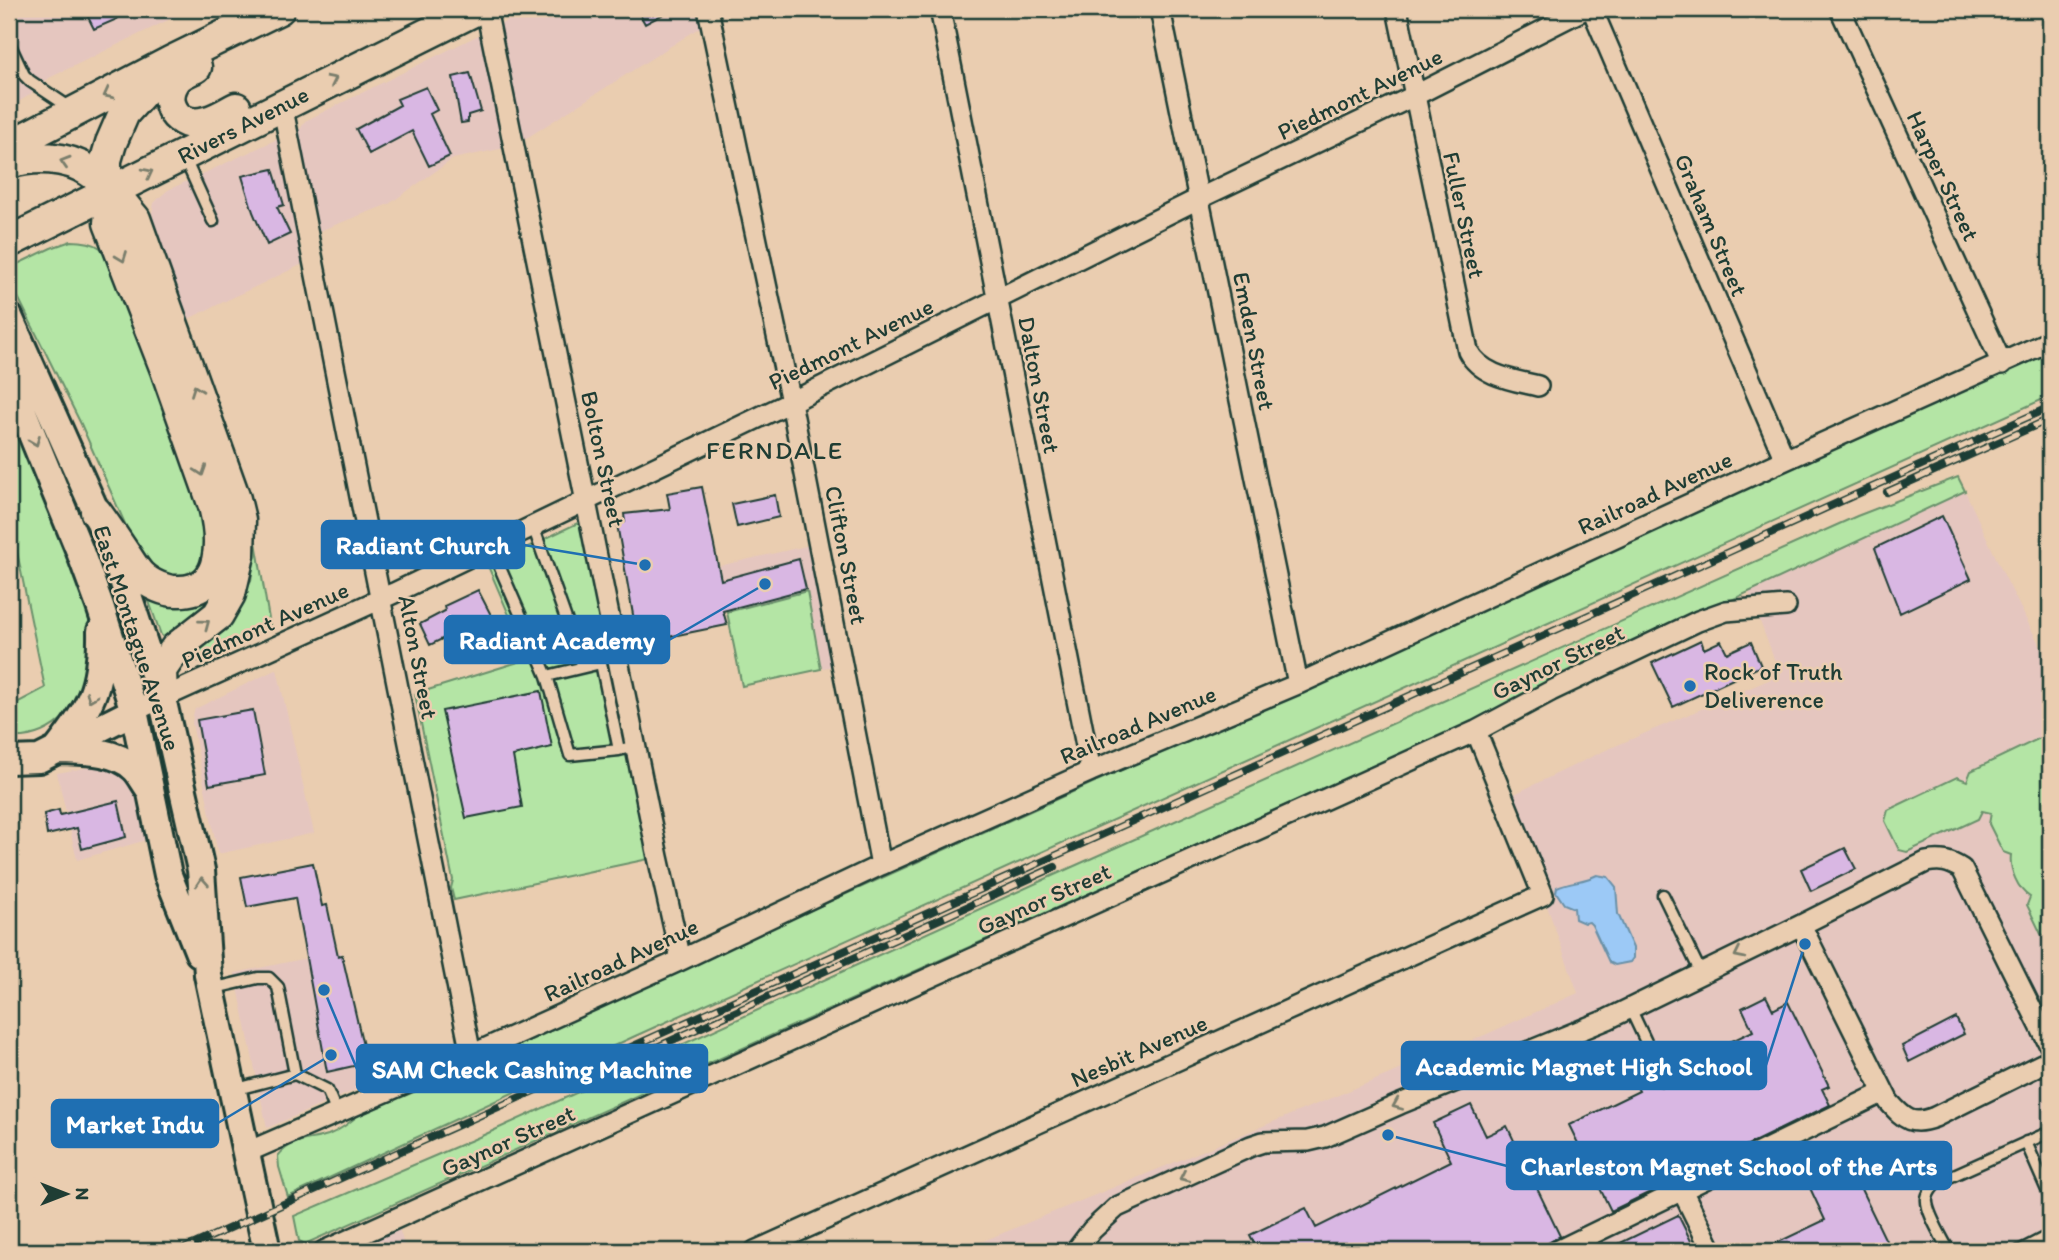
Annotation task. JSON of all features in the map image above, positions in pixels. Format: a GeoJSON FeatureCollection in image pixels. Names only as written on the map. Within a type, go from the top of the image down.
{"type":"FeatureCollection","features":[{"type":"Feature","properties":{"kind":"main road","name":"Rivers Avenue"},"geometry":{"type":"LineString","coordinates":[[9,242],[477,9]]}},
{"type":"Feature","properties":{"kind":"main road"},"geometry":{"type":"LineString","coordinates":[[270,13],[244,43],[179,76],[170,96],[172,110],[178,119],[191,123],[206,122],[257,98],[282,104]]}},
{"type":"Feature","properties":{"kind":"main road"},"geometry":{"type":"LineString","coordinates":[[9,146],[270,13]]}},
{"type":"Feature","properties":{"kind":"main road"},"geometry":{"type":"LineString","coordinates":[[96,512],[139,575],[150,583],[170,591],[183,592],[206,582],[213,573],[220,543],[214,506],[166,370],[109,223],[112,192],[106,174],[106,160],[118,124],[124,113],[170,62]]}},
{"type":"Feature","properties":{"kind":"main road"},"geometry":{"type":"LineString","coordinates":[[9,163],[36,157],[61,160],[88,170],[135,219],[235,499],[240,520],[239,555],[230,594],[218,615],[176,648],[161,670],[162,698]]}},
{"type":"Feature","properties":{"kind":"main road","name":"East Montague Avenue"},"geometry":{"type":"LineString","coordinates":[[9,317],[120,571],[162,698],[201,870],[209,982],[267,1251]]}},
{"type":"Feature","properties":{"kind":"main road","name":"East Montague Avenue"},"geometry":{"type":"LineString","coordinates":[[9,378],[100,606],[134,711],[168,876],[209,982]]}},
{"type":"Feature","properties":{"kind":"main road"},"geometry":{"type":"LineString","coordinates":[[57,750],[80,721],[93,696],[102,661],[100,606]]}},
{"type":"Feature","properties":{"kind":"main road"},"geometry":{"type":"LineString","coordinates":[[9,760],[39,759],[134,711]]}},
{"type":"Feature","properties":{"kind":"main road"},"geometry":{"type":"LineString","coordinates":[[57,750],[94,751],[118,759],[134,768],[151,792]]}},
{"type":"Feature","properties":{"kind":"street","name":"Bolton Street"},"geometry":{"type":"LineString","coordinates":[[486,9],[586,501],[628,748],[658,857],[681,960]]}},
{"type":"Feature","properties":{"kind":"street","name":"Clifton Street"},"geometry":{"type":"LineString","coordinates":[[708,9],[791,402],[881,865]]}},
{"type":"Feature","properties":{"kind":"street","name":"Dalton Street"},"geometry":{"type":"LineString","coordinates":[[940,9],[1091,771]]}},
{"type":"Feature","properties":{"kind":"street","name":"Emden Street"},"geometry":{"type":"LineString","coordinates":[[1160,9],[1298,684]]}},
{"type":"Feature","properties":{"kind":"street","name":"Fuller Street"},"geometry":{"type":"LineString","coordinates":[[1397,9],[1468,351],[1473,360],[1501,377],[1538,386]]}},
{"type":"Feature","properties":{"kind":"street","name":"Piedmont Avenue"},"geometry":{"type":"LineString","coordinates":[[134,711],[382,599],[791,402],[1200,198],[1414,96],[1585,9]]}},
{"type":"Feature","properties":{"kind":"street","name":"Graham Street"},"geometry":{"type":"LineString","coordinates":[[1592,9],[1785,460]]}},
{"type":"Feature","properties":{"kind":"street","name":"Harper Street"},"geometry":{"type":"LineString","coordinates":[[1840,9],[2002,364]]}},
{"type":"Feature","properties":{"kind":"street","name":"Alton Street"},"geometry":{"type":"LineString","coordinates":[[282,104],[471,1055]]}},
{"type":"Feature","properties":{"kind":"street","name":"Railroad Avenue"},"geometry":{"type":"LineString","coordinates":[[245,1153],[471,1055],[1091,771],[1298,684],[2050,341]]}},
{"type":"Feature","properties":{"kind":"street","name":"Gaynor Street"},"geometry":{"type":"LineString","coordinates":[[324,1251],[1476,731],[1551,691],[1698,621],[1726,611],[1786,606]]}},
{"type":"Feature","properties":{"kind":"street","name":"Nesbit Avenue"},"geometry":{"type":"LineString","coordinates":[[755,1251],[1543,895],[1476,731]]}},
{"type":"Feature","properties":{"kind":"street"},"geometry":{"type":"LineString","coordinates":[[1076,1251],[1092,1230],[1117,1207],[1251,1146],[1263,1142],[1308,1141],[1325,1137],[1608,1019],[1926,862],[1940,859],[1962,869],[2050,1046]]}},
{"type":"Feature","properties":{"kind":"street"},"geometry":{"type":"LineString","coordinates":[[1801,925],[1889,1102],[1900,1115],[1911,1121],[1923,1122],[2050,1060]]}},
{"type":"Feature","properties":{"kind":"street"},"geometry":{"type":"LineString","coordinates":[[1557,1251],[1884,1092]]}},
{"type":"Feature","properties":{"kind":"street"},"geometry":{"type":"LineString","coordinates":[[1682,1190],[1712,1251]]}},
{"type":"Feature","properties":{"kind":"lane"},"geometry":{"type":"LineString","coordinates":[[9,43],[24,75],[76,111]]}},
{"type":"Feature","properties":{"kind":"lane"},"geometry":{"type":"LineString","coordinates":[[184,155],[213,221]]}},
{"type":"Feature","properties":{"kind":"lane"},"geometry":{"type":"LineString","coordinates":[[533,526],[583,667]]}},
{"type":"Feature","properties":{"kind":"lane"},"geometry":{"type":"LineString","coordinates":[[491,547],[547,676],[570,755],[628,748],[601,663],[547,676]]}},
{"type":"Feature","properties":{"kind":"lane"},"geometry":{"type":"LineString","coordinates":[[1663,895],[1700,973]]}},
{"type":"Feature","properties":{"kind":"lane"},"geometry":{"type":"LineString","coordinates":[[209,982],[269,978],[278,987],[295,1074]]}},
{"type":"Feature","properties":{"kind":"lane"},"geometry":{"type":"LineString","coordinates":[[1630,1007],[1664,1080]]}},
{"type":"Feature","properties":{"kind":"lane"},"geometry":{"type":"LineString","coordinates":[[233,1090],[295,1074],[327,1090],[337,1114]]}},
{"type":"Feature","properties":{"kind":"lane"},"geometry":{"type":"LineString","coordinates":[[1949,1251],[1926,1200],[1936,1183],[2050,1133]]}},
{"type":"Feature","properties":{"kind":"lane"},"geometry":{"type":"LineString","coordinates":[[2026,1142],[2050,1197]]}},
{"type":"Feature","properties":{"kind":"lane"},"geometry":{"type":"LineString","coordinates":[[2019,1251],[2050,1235]]}},
{"type":"Feature","properties":{"kind":"shaded area"},"geometry":{"type":"Polygon","coordinates":[[[9,9],[191,9],[49,78],[9,108],[9,9]]]}},
{"type":"Feature","properties":{"kind":"shaded area"},"geometry":{"type":"Polygon","coordinates":[[[531,9],[729,9],[514,146],[453,159],[389,204],[309,235],[313,259],[186,320],[154,225],[154,203],[160,197],[168,190],[301,128],[305,121],[531,9]]]}},
{"type":"Feature","properties":{"kind":"shaded area"},"geometry":{"type":"Polygon","coordinates":[[[1965,491],[2050,666],[2050,1251],[959,1251],[1487,1034],[1578,993],[1543,895],[1504,799],[1606,750],[1780,675],[1749,592],[1965,491]]]}},
{"type":"Feature","properties":{"kind":"shaded area"},"geometry":{"type":"Polygon","coordinates":[[[819,543],[842,664],[742,686],[719,566],[819,543]]]}},
{"type":"Feature","properties":{"kind":"shaded area"},"geometry":{"type":"Polygon","coordinates":[[[277,669],[314,833],[218,854],[192,723],[193,715],[195,709],[277,669]]]}},
{"type":"Feature","properties":{"kind":"shaded area"},"geometry":{"type":"Polygon","coordinates":[[[96,766],[115,771],[131,782],[140,795],[150,839],[77,860],[57,773],[96,766]]]}},
{"type":"Feature","properties":{"kind":"shaded area"},"geometry":{"type":"Polygon","coordinates":[[[341,951],[372,1083],[267,1128],[235,973],[341,951]]]}},
{"type":"Feature","properties":{"kind":"shaded area"},"geometry":{"type":"Polygon","coordinates":[[[396,1218],[406,1251],[324,1251],[396,1218]]]}},
{"type":"Feature","properties":{"kind":"green space"},"geometry":{"type":"Polygon","coordinates":[[[71,241],[97,246],[121,277],[207,530],[204,559],[198,568],[182,576],[163,574],[137,551],[81,424],[9,279],[9,268],[71,241]]]}},
{"type":"Feature","properties":{"kind":"green space"},"geometry":{"type":"Polygon","coordinates":[[[2050,351],[2050,396],[633,1037],[288,1197],[278,1156],[295,1143],[333,1133],[361,1113],[2050,351]]]}},
{"type":"Feature","properties":{"kind":"green space"},"geometry":{"type":"Polygon","coordinates":[[[9,400],[82,587],[91,646],[85,683],[66,715],[47,730],[17,737],[9,737],[9,707],[45,688],[9,513],[9,400]]]}},
{"type":"Feature","properties":{"kind":"green space"},"geometry":{"type":"Polygon","coordinates":[[[1958,477],[1965,491],[1434,739],[305,1244],[299,1241],[294,1216],[486,1134],[1052,876],[1857,516],[1958,477]]]}},
{"type":"Feature","properties":{"kind":"green space"},"geometry":{"type":"Polygon","coordinates":[[[582,521],[658,857],[454,900],[451,888],[453,880],[415,694],[528,659],[488,566],[582,521]]]}},
{"type":"Feature","properties":{"kind":"green space"},"geometry":{"type":"Polygon","coordinates":[[[256,542],[270,625],[198,661],[196,649],[239,607],[251,581],[256,542]]]}},
{"type":"Feature","properties":{"kind":"green space"},"geometry":{"type":"Polygon","coordinates":[[[213,590],[216,598],[165,639],[161,635],[146,593],[213,590]]]}},
{"type":"Feature","properties":{"kind":"green space"},"geometry":{"type":"Polygon","coordinates":[[[807,591],[821,669],[742,686],[727,612],[807,591]]]}},
{"type":"Feature","properties":{"kind":"green space"},"geometry":{"type":"Polygon","coordinates":[[[2040,738],[2050,741],[2050,937],[2041,934],[2027,905],[2030,897],[2015,879],[2011,855],[2003,852],[1989,824],[1991,813],[1982,811],[1978,819],[1907,852],[1899,850],[1885,821],[1888,810],[1957,777],[1967,781],[1971,771],[2040,738]]]}},
{"type":"Feature","properties":{"kind":"water"},"geometry":{"type":"Polygon","coordinates":[[[1597,875],[1608,877],[1616,887],[1618,914],[1633,948],[1630,962],[1615,965],[1609,962],[1592,925],[1575,919],[1574,908],[1564,904],[1556,892],[1557,887],[1597,875]]]}},
{"type":"Feature","properties":{"kind":"building"},"geometry":{"type":"Polygon","coordinates":[[[84,9],[113,9],[117,19],[94,29],[84,9]]]}},
{"type":"Feature","properties":{"kind":"building"},"geometry":{"type":"Polygon","coordinates":[[[637,9],[673,9],[645,24],[637,9]]]}},
{"type":"Feature","properties":{"kind":"building"},"geometry":{"type":"Polygon","coordinates":[[[470,73],[481,111],[468,115],[468,122],[461,123],[453,77],[470,73]]]}},
{"type":"Feature","properties":{"kind":"building"},"geometry":{"type":"Polygon","coordinates":[[[426,87],[437,110],[430,114],[450,156],[429,166],[412,131],[369,154],[356,129],[400,105],[397,99],[426,87]]]}},
{"type":"Feature","properties":{"kind":"building"},"geometry":{"type":"Polygon","coordinates":[[[273,169],[284,205],[277,207],[290,234],[267,245],[242,176],[273,169]]]}},
{"type":"Feature","properties":{"kind":"building"},"geometry":{"type":"Polygon","coordinates":[[[702,487],[721,580],[799,559],[806,589],[723,611],[727,625],[638,643],[617,524],[625,522],[624,514],[670,509],[667,493],[702,487]]]}},
{"type":"Feature","properties":{"kind":"building"},"geometry":{"type":"Polygon","coordinates":[[[775,495],[779,517],[737,527],[732,504],[775,495]]]}},
{"type":"Feature","properties":{"kind":"building"},"geometry":{"type":"Polygon","coordinates":[[[1942,516],[1971,579],[1900,613],[1875,548],[1942,516]]]}},
{"type":"Feature","properties":{"kind":"building"},"geometry":{"type":"Polygon","coordinates":[[[478,590],[491,615],[430,645],[420,624],[445,611],[444,606],[478,590]]]}},
{"type":"Feature","properties":{"kind":"building","name":"Rock of Truth Deliverence"},"geometry":{"type":"Polygon","coordinates":[[[1701,640],[1704,649],[1721,641],[1727,653],[1751,642],[1761,666],[1673,707],[1652,663],[1701,640]]]}},
{"type":"Feature","properties":{"kind":"building"},"geometry":{"type":"Polygon","coordinates":[[[541,691],[552,747],[513,756],[522,807],[466,818],[442,711],[541,691]]]}},
{"type":"Feature","properties":{"kind":"building"},"geometry":{"type":"Polygon","coordinates":[[[253,710],[265,775],[209,785],[197,720],[253,710]]]}},
{"type":"Feature","properties":{"kind":"building"},"geometry":{"type":"Polygon","coordinates":[[[118,801],[126,837],[82,849],[77,828],[47,835],[44,814],[59,810],[60,815],[118,801]]]}},
{"type":"Feature","properties":{"kind":"building"},"geometry":{"type":"Polygon","coordinates":[[[1845,848],[1856,869],[1811,891],[1801,869],[1845,848]]]}},
{"type":"Feature","properties":{"kind":"building"},"geometry":{"type":"Polygon","coordinates":[[[313,863],[322,906],[327,905],[338,956],[342,955],[367,1063],[327,1072],[295,898],[247,907],[241,877],[313,863]]]}},
{"type":"Feature","properties":{"kind":"building"},"geometry":{"type":"Polygon","coordinates":[[[1766,996],[1773,1010],[1788,1002],[1829,1086],[1822,1089],[1830,1105],[1611,1211],[1569,1125],[1639,1091],[1632,1076],[1650,1067],[1659,1086],[1670,1085],[1671,1077],[1659,1049],[1674,1042],[1684,1064],[1753,1031],[1742,1008],[1766,996]]]}},
{"type":"Feature","properties":{"kind":"building"},"geometry":{"type":"Polygon","coordinates":[[[1956,1018],[1964,1034],[1909,1062],[1902,1046],[1956,1018]]]}},
{"type":"Feature","properties":{"kind":"building"},"geometry":{"type":"Polygon","coordinates":[[[1471,1105],[1486,1136],[1507,1126],[1560,1236],[1534,1251],[1258,1251],[1250,1235],[1306,1208],[1316,1228],[1451,1161],[1433,1123],[1471,1105]]]}},
{"type":"Feature","properties":{"kind":"building"},"geometry":{"type":"Polygon","coordinates":[[[1843,1152],[1891,1251],[1760,1251],[1825,1220],[1810,1188],[1826,1181],[1818,1164],[1843,1152]]]}},
{"type":"Feature","properties":{"kind":"building"},"geometry":{"type":"Polygon","coordinates":[[[1678,1215],[1696,1251],[1604,1251],[1678,1215]]]}},
{"type":"Feature","properties":{"kind":"railway"},"geometry":{"type":"LineString","coordinates":[[179,1251],[2050,407]]}},
{"type":"Feature","properties":{"kind":"railway"},"geometry":{"type":"LineString","coordinates":[[1887,492],[2050,419]]}},
{"type":"Feature","properties":{"kind":"railway"},"geometry":{"type":"LineString","coordinates":[[624,1062],[1055,867]]}},
{"type":"Feature","properties":{"kind":"place","name":"Radiant Church"},"geometry":{"type":"Point","coordinates":[645,565]}},
{"type":"Feature","properties":{"kind":"place","name":"Radiant Academy"},"geometry":{"type":"Point","coordinates":[765,584]}},
{"type":"Feature","properties":{"kind":"place","name":"Rock of Truth Deliverence"},"geometry":{"type":"Point","coordinates":[1690,686]}},
{"type":"Feature","properties":{"kind":"place","name":"Academic Magnet High School"},"geometry":{"type":"Point","coordinates":[1805,944]}},
{"type":"Feature","properties":{"kind":"place","name":"SAM Check Cashing Machine"},"geometry":{"type":"Point","coordinates":[324,990]}},
{"type":"Feature","properties":{"kind":"place","name":"Market Indu"},"geometry":{"type":"Point","coordinates":[331,1055]}},
{"type":"Feature","properties":{"kind":"place","name":"Charleston Magnet School of the Arts"},"geometry":{"type":"Point","coordinates":[1388,1135]}},
{"type":"Feature","properties":{"kind":"district","name":"FERNDALE"},"geometry":{"type":"Point","coordinates":[775,450]}}]}
